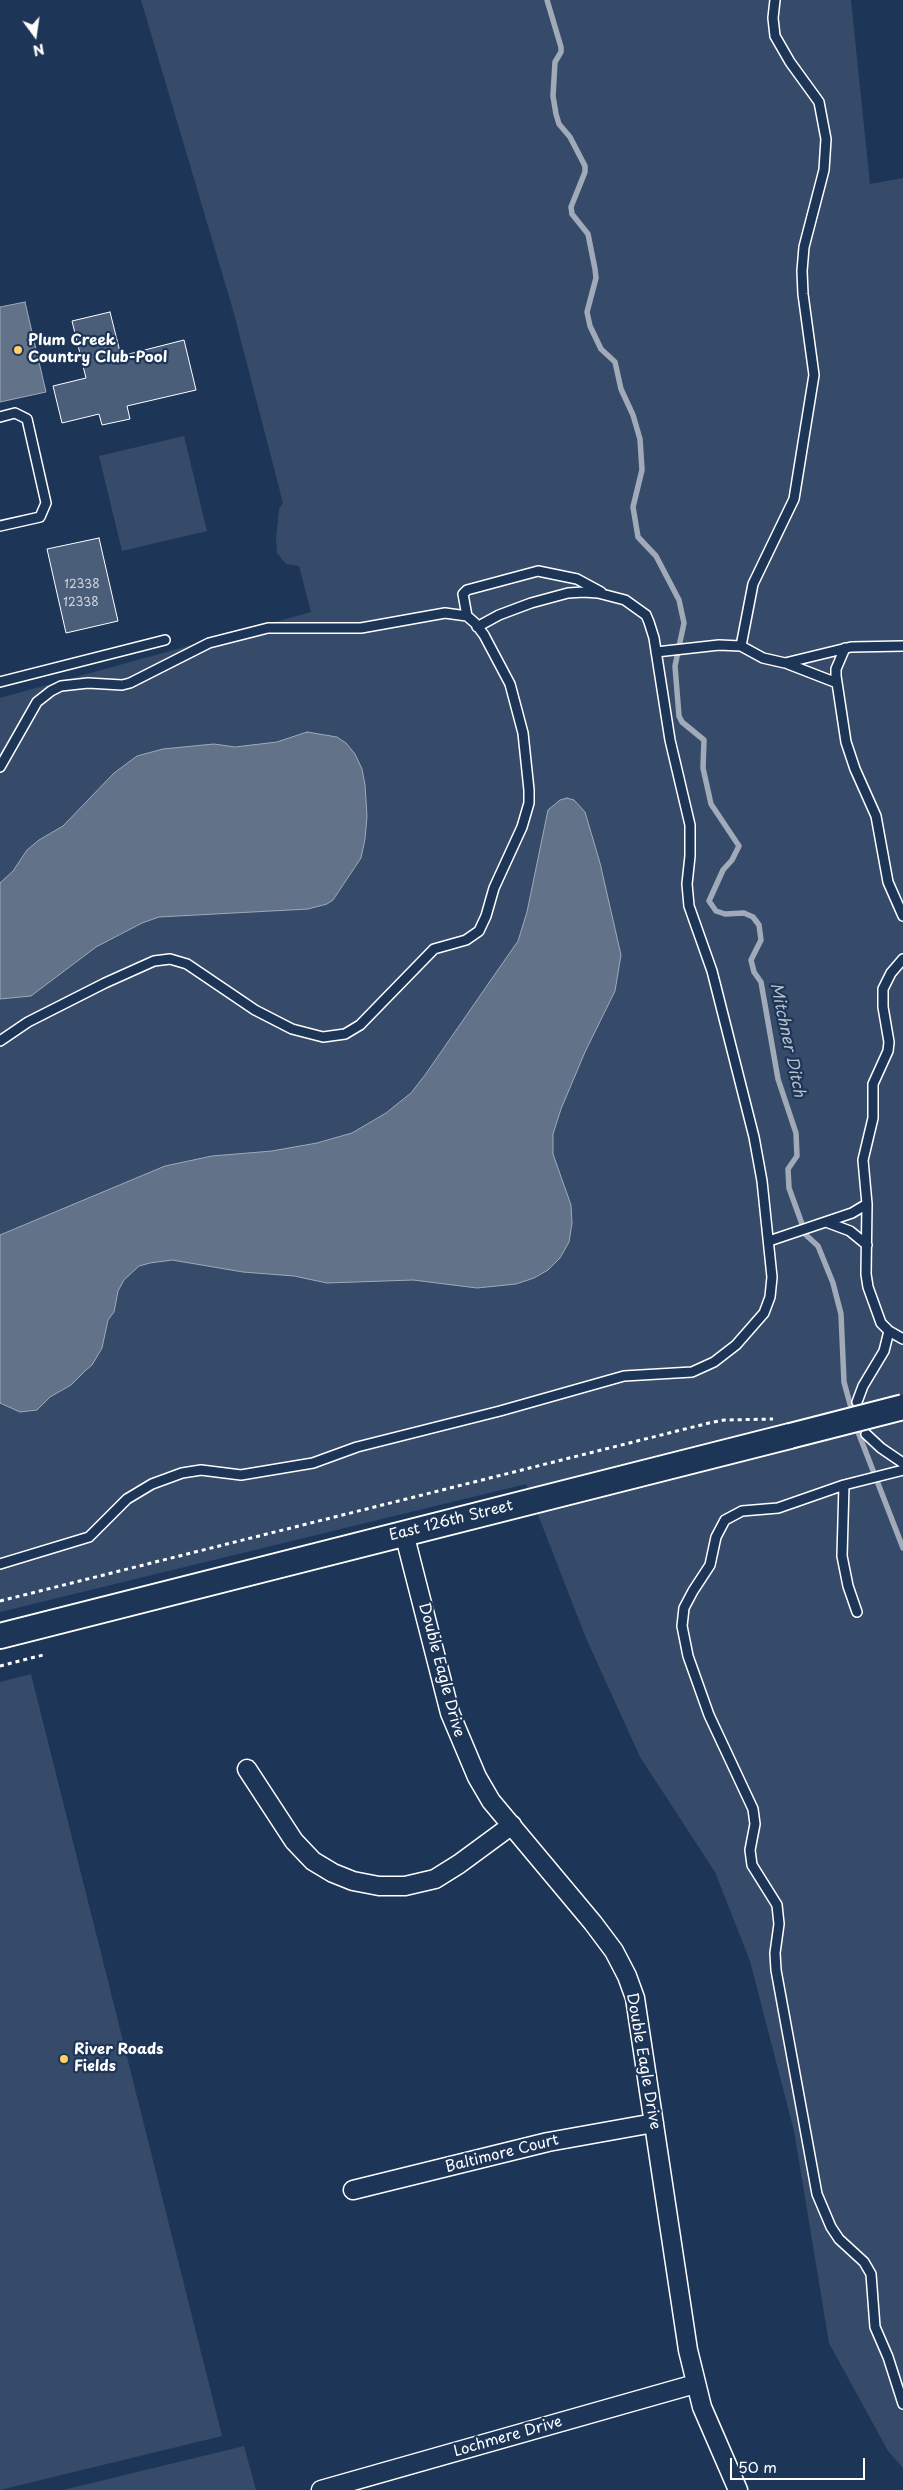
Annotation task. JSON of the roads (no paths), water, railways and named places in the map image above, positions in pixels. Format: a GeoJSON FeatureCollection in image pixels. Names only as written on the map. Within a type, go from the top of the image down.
{"type":"FeatureCollection","features":[{"type":"Feature","properties":{"kind":"street","name":"East 126th Street"},"geometry":{"type":"LineString","coordinates":[[0,1636],[404,1533],[784,1428],[903,1407]]}},
{"type":"Feature","properties":{"kind":"street","name":"Double Eagle Drive"},"geometry":{"type":"LineString","coordinates":[[404,1533],[450,1713],[458,1736],[477,1777],[492,1801],[614,1951],[627,1976],[635,1998],[682,2317],[695,2384],[714,2437],[738,2490]]}},
{"type":"Feature","properties":{"kind":"street"},"geometry":{"type":"LineString","coordinates":[[247,1769],[294,1841],[313,1861],[332,1873],[379,1886],[405,1886],[435,1879],[512,1825]]}},
{"type":"Feature","properties":{"kind":"street","name":"Baltimore Court"},"geometry":{"type":"LineString","coordinates":[[352,2190],[548,2142],[654,2123]]}},
{"type":"Feature","properties":{"kind":"street","name":"Lochmere Drive"},"geometry":{"type":"LineString","coordinates":[[320,2490],[695,2384]]}},
{"type":"Feature","properties":{"kind":"lane"},"geometry":{"type":"LineString","coordinates":[[741,646],[753,584],[794,499],[814,375],[802,294],[802,271],[804,248],[824,170],[826,139],[819,102],[790,62],[776,36],[774,18],[776,0]]}},
{"type":"Feature","properties":{"kind":"lane"},"geometry":{"type":"LineString","coordinates":[[0,417],[15,414],[27,419],[46,502],[40,517],[0,526]]}},
{"type":"Feature","properties":{"kind":"lane"},"geometry":{"type":"LineString","coordinates":[[467,616],[463,594],[467,590],[538,570],[577,579],[606,595]]}},
{"type":"Feature","properties":{"kind":"lane"},"geometry":{"type":"LineString","coordinates":[[0,1564],[89,1537],[127,1499],[152,1484],[182,1473],[201,1470],[241,1475],[313,1463],[356,1447],[500,1411],[624,1376],[685,1372],[700,1369],[736,1345],[764,1313],[770,1296],[772,1282],[762,1181],[754,1138],[712,971],[692,918],[687,898],[691,849],[690,825],[670,740],[652,629],[646,615],[626,600],[584,592],[552,597],[499,615],[477,627]]}},
{"type":"Feature","properties":{"kind":"lane"},"geometry":{"type":"LineString","coordinates":[[0,767],[37,702],[61,686],[81,683],[122,685],[130,683],[209,643],[268,628],[361,628],[430,614],[457,613],[467,616],[477,627],[492,650],[515,696],[526,747],[529,790],[529,803],[522,827],[494,888],[483,926],[474,936],[434,949],[360,1025],[338,1036],[330,1038],[312,1036],[281,1024],[255,1010],[187,964],[170,959],[144,965],[105,982],[28,1022],[0,1041]]}},
{"type":"Feature","properties":{"kind":"lane"},"geometry":{"type":"LineString","coordinates":[[0,682],[165,640]]}},
{"type":"Feature","properties":{"kind":"lane"},"geometry":{"type":"LineString","coordinates":[[785,663],[865,645],[903,646]]}},
{"type":"Feature","properties":{"kind":"lane"},"geometry":{"type":"LineString","coordinates":[[656,652],[741,646],[763,658],[785,663],[837,683]]}},
{"type":"Feature","properties":{"kind":"lane"},"geometry":{"type":"LineString","coordinates":[[845,648],[836,669],[850,757],[876,816],[888,882],[903,916]]}},
{"type":"Feature","properties":{"kind":"lane"},"geometry":{"type":"LineString","coordinates":[[903,959],[891,973],[883,989],[883,1007],[889,1042],[888,1050],[873,1084],[873,1118],[864,1152],[867,1204],[866,1274],[872,1301],[881,1323],[889,1331],[903,1339]]}},
{"type":"Feature","properties":{"kind":"lane"},"geometry":{"type":"LineString","coordinates":[[769,1241],[852,1214],[867,1204]]}},
{"type":"Feature","properties":{"kind":"lane"},"geometry":{"type":"LineString","coordinates":[[826,1222],[850,1231],[867,1246]]}},
{"type":"Feature","properties":{"kind":"lane"},"geometry":{"type":"LineString","coordinates":[[857,1402],[862,1386],[884,1351],[889,1331]]}},
{"type":"Feature","properties":{"kind":"lane"},"geometry":{"type":"LineString","coordinates":[[866,1434],[881,1448],[903,1463]]}},
{"type":"Feature","properties":{"kind":"lane"},"geometry":{"type":"LineString","coordinates":[[903,1470],[844,1485],[778,1508],[742,1511],[725,1520],[716,1537],[710,1565],[684,1608],[682,1626],[688,1656],[706,1707],[730,1763],[753,1809],[755,1824],[750,1850],[752,1865],[777,1905],[779,1924],[775,1953],[776,1970],[817,2194],[831,2227],[839,2239],[864,2262],[871,2274],[875,2327],[888,2357],[903,2404]]}},
{"type":"Feature","properties":{"kind":"lane"},"geometry":{"type":"LineString","coordinates":[[844,1485],[842,1556],[848,1586],[858,1612]]}},
{"type":"Feature","properties":{"kind":"waterway","name":"Mitchner Ditch"},"geometry":{"type":"LineString","coordinates":[[547,0],[561,47],[561,52],[555,62],[553,96],[556,114],[559,124],[570,137],[585,166],[585,172],[571,207],[572,214],[588,234],[595,269],[596,278],[587,312],[590,326],[601,349],[615,362],[621,389],[633,415],[640,439],[642,470],[633,507],[638,537],[656,556],[679,600],[684,623],[675,666],[679,716],[682,722],[704,740],[703,768],[711,804],[739,846],[732,860],[723,870],[709,901],[716,911],[725,914],[744,913],[753,917],[759,925],[761,940],[751,960],[754,972],[761,982],[778,1079],[796,1133],[797,1156],[788,1169],[789,1188],[806,1235],[818,1246],[833,1283],[841,1314],[844,1382],[853,1415]]}},
{"type":"Feature","properties":{"kind":"waterway","name":"Mitchner Ditch"},"geometry":{"type":"LineString","coordinates":[[855,1424],[903,1548]]}},
{"type":"Feature","properties":{"kind":"place","name":"Plum Creek Country Club-Pool"},"geometry":{"type":"Point","coordinates":[18,350]}},
{"type":"Feature","properties":{"kind":"place","name":"River Roads Fields"},"geometry":{"type":"Point","coordinates":[64,2059]}}]}
